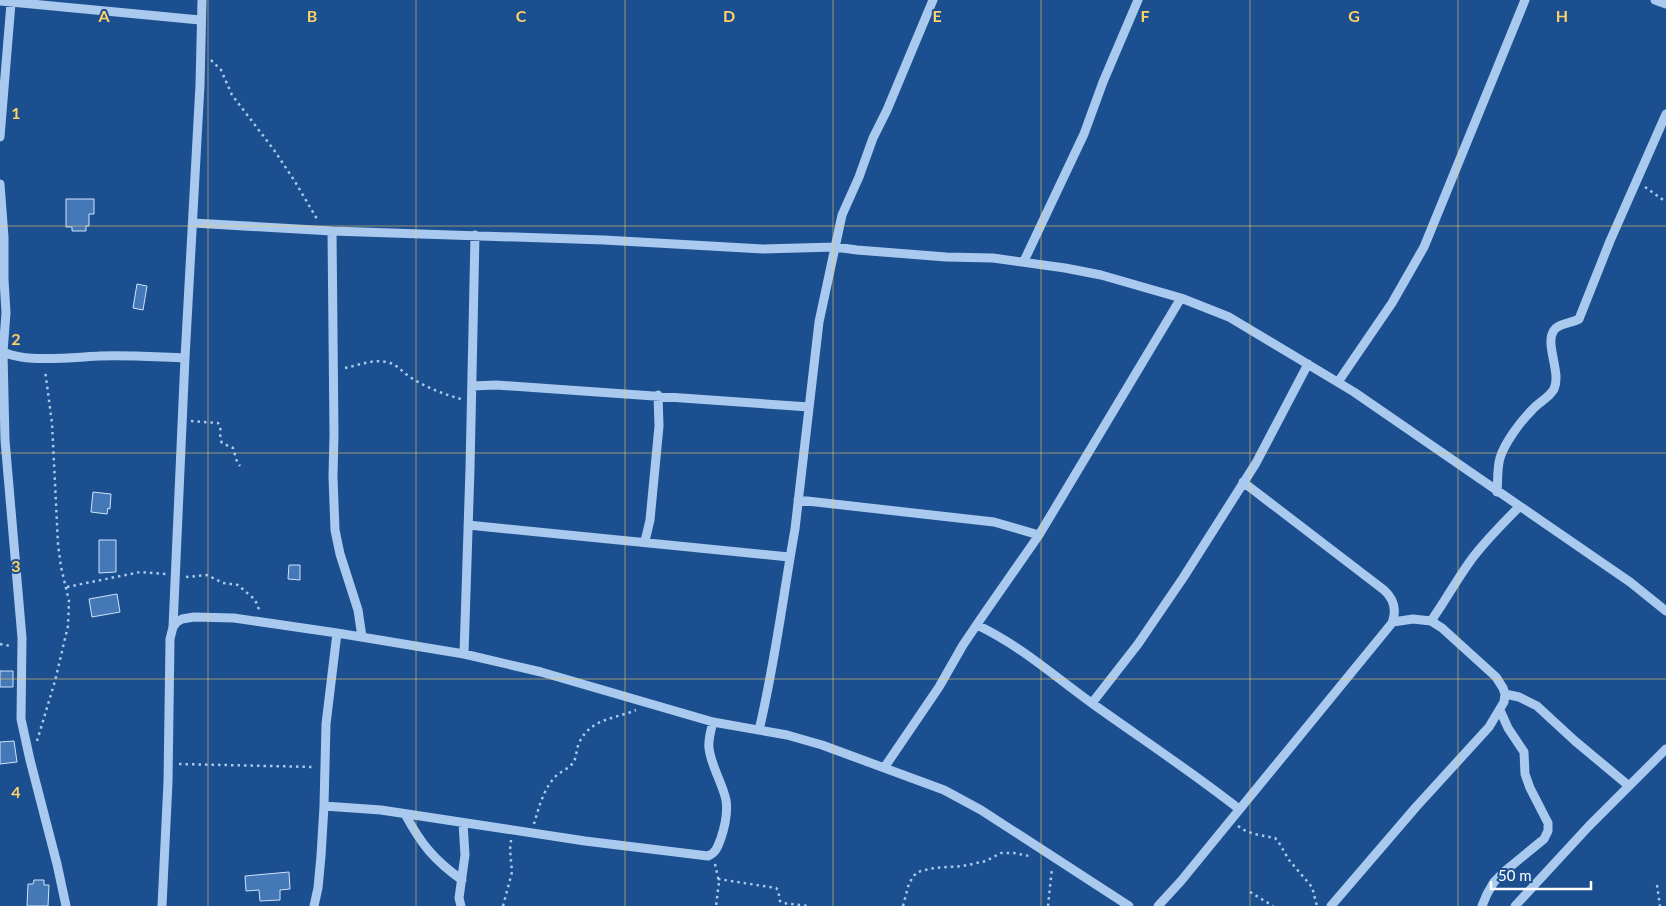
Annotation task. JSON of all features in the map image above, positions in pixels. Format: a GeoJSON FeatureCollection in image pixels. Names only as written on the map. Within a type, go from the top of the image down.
{"type":"FeatureCollection","features":[{"type":"Feature","properties":{"kind":"street"},"geometry":{"type":"LineString","coordinates":[[162,906],[168,764],[169,648],[173,627],[200,85],[200,20],[202,0]]}},
{"type":"Feature","properties":{"kind":"street"},"geometry":{"type":"LineString","coordinates":[[759,730],[774,657],[795,529],[819,322],[842,215],[933,0]]}},
{"type":"Feature","properties":{"kind":"street"},"geometry":{"type":"LineString","coordinates":[[1024,261],[1084,134],[1103,82],[1138,0]]}},
{"type":"Feature","properties":{"kind":"street"},"geometry":{"type":"LineString","coordinates":[[1338,382],[1392,303],[1424,247],[1525,0]]}},
{"type":"Feature","properties":{"kind":"street"},"geometry":{"type":"LineString","coordinates":[[1655,0],[1666,4]]}},
{"type":"Feature","properties":{"kind":"street"},"geometry":{"type":"LineString","coordinates":[[0,1],[200,20]]}},
{"type":"Feature","properties":{"kind":"street"},"geometry":{"type":"LineString","coordinates":[[0,137],[11,3]]}},
{"type":"Feature","properties":{"kind":"street"},"geometry":{"type":"LineString","coordinates":[[1497,492],[1501,457],[1523,418],[1548,397],[1556,383],[1552,345],[1554,330],[1556,327],[1574,322],[1579,318],[1610,241],[1666,114]]}},
{"type":"Feature","properties":{"kind":"street"},"geometry":{"type":"LineString","coordinates":[[0,184],[4,237],[6,313],[2,351],[5,440],[22,638],[21,719],[30,760],[45,812],[66,906]]}},
{"type":"Feature","properties":{"kind":"street"},"geometry":{"type":"LineString","coordinates":[[193,223],[330,231],[763,249],[835,247],[1024,261],[1101,275],[1181,298],[1229,317],[1338,382],[1630,582],[1666,611]]}},
{"type":"Feature","properties":{"kind":"street"},"geometry":{"type":"LineString","coordinates":[[330,231],[335,530],[340,554],[358,610],[362,637]]}},
{"type":"Feature","properties":{"kind":"street"},"geometry":{"type":"LineString","coordinates":[[464,654],[475,236]]}},
{"type":"Feature","properties":{"kind":"street"},"geometry":{"type":"LineString","coordinates":[[884,768],[939,688],[977,625],[1038,535],[1181,298]]}},
{"type":"Feature","properties":{"kind":"street"},"geometry":{"type":"LineString","coordinates":[[2,351],[19,356],[44,358],[98,356],[185,358]]}},
{"type":"Feature","properties":{"kind":"street"},"geometry":{"type":"LineString","coordinates":[[1092,703],[1138,644],[1183,578],[1256,463],[1308,364]]}},
{"type":"Feature","properties":{"kind":"street"},"geometry":{"type":"LineString","coordinates":[[472,386],[496,385],[658,395],[713,401],[809,407]]}},
{"type":"Feature","properties":{"kind":"street"},"geometry":{"type":"LineString","coordinates":[[644,541],[650,520],[659,426],[658,395]]}},
{"type":"Feature","properties":{"kind":"street"},"geometry":{"type":"LineString","coordinates":[[1158,906],[1393,622],[1396,614],[1390,595],[1243,482]]}},
{"type":"Feature","properties":{"kind":"street"},"geometry":{"type":"LineString","coordinates":[[798,500],[994,522],[1038,535]]}},
{"type":"Feature","properties":{"kind":"street"},"geometry":{"type":"LineString","coordinates":[[1431,622],[1447,594],[1474,556],[1519,507]]}},
{"type":"Feature","properties":{"kind":"street"},"geometry":{"type":"LineString","coordinates":[[468,525],[644,541],[789,558]]}},
{"type":"Feature","properties":{"kind":"street"},"geometry":{"type":"LineString","coordinates":[[173,627],[182,619],[194,617],[234,618],[464,654],[541,672],[714,722],[759,730],[822,745],[944,790],[981,810],[1129,906]]}},
{"type":"Feature","properties":{"kind":"street"},"geometry":{"type":"LineString","coordinates":[[1332,906],[1416,807],[1489,727],[1504,702],[1505,694],[1496,677],[1454,639],[1431,622],[1413,619],[1393,622]]}},
{"type":"Feature","properties":{"kind":"street"},"geometry":{"type":"LineString","coordinates":[[977,625],[1019,648],[1239,809]]}},
{"type":"Feature","properties":{"kind":"street"},"geometry":{"type":"LineString","coordinates":[[314,906],[318,888],[324,806],[326,724],[336,633]]}},
{"type":"Feature","properties":{"kind":"street"},"geometry":{"type":"LineString","coordinates":[[1505,694],[1519,697],[1537,706],[1629,786]]}},
{"type":"Feature","properties":{"kind":"street"},"geometry":{"type":"LineString","coordinates":[[1482,906],[1494,882],[1544,839],[1548,831],[1548,823],[1530,788],[1526,774],[1524,752],[1508,728],[1500,710]]}},
{"type":"Feature","properties":{"kind":"street"},"geometry":{"type":"LineString","coordinates":[[324,806],[381,810],[519,832],[708,856],[712,855],[718,846],[727,812],[724,792],[712,764],[709,751],[709,740],[714,722]]}},
{"type":"Feature","properties":{"kind":"street"},"geometry":{"type":"LineString","coordinates":[[1515,906],[1589,826],[1629,786],[1665,754]]}},
{"type":"Feature","properties":{"kind":"street"},"geometry":{"type":"LineString","coordinates":[[405,814],[427,850],[448,870],[462,880]]}},
{"type":"Feature","properties":{"kind":"street"},"geometry":{"type":"LineString","coordinates":[[461,906],[460,898],[465,856],[463,823]]}},
{"type":"Feature","properties":{"kind":"path"},"geometry":{"type":"LineString","coordinates":[[200,52],[221,70],[232,95],[274,150],[294,180],[314,216],[330,231]]}},
{"type":"Feature","properties":{"kind":"path"},"geometry":{"type":"LineString","coordinates":[[1638,181],[1666,202]]}},
{"type":"Feature","properties":{"kind":"path"},"geometry":{"type":"LineString","coordinates":[[30,760],[40,731],[68,626],[70,600],[61,567],[58,544],[52,424],[44,358]]}},
{"type":"Feature","properties":{"kind":"path"},"geometry":{"type":"LineString","coordinates":[[333,371],[367,362],[389,362],[422,384],[472,402]]}},
{"type":"Feature","properties":{"kind":"path"},"geometry":{"type":"LineString","coordinates":[[182,421],[218,423],[221,427],[220,441],[233,448],[240,466]]}},
{"type":"Feature","properties":{"kind":"path"},"geometry":{"type":"LineString","coordinates":[[67,587],[140,572],[175,576],[208,576],[223,583],[238,585],[250,595],[258,605],[257,621]]}},
{"type":"Feature","properties":{"kind":"path"},"geometry":{"type":"LineString","coordinates":[[530,833],[547,787],[557,774],[574,762],[578,744],[585,733],[601,721],[611,717],[626,715],[650,703]]}},
{"type":"Feature","properties":{"kind":"path"},"geometry":{"type":"LineString","coordinates":[[168,764],[325,767]]}},
{"type":"Feature","properties":{"kind":"path"},"geometry":{"type":"LineString","coordinates":[[1230,820],[1244,830],[1274,838],[1293,866],[1312,887],[1317,906]]}},
{"type":"Feature","properties":{"kind":"path"},"geometry":{"type":"LineString","coordinates":[[503,906],[512,872],[510,842],[519,832]]}},
{"type":"Feature","properties":{"kind":"path"},"geometry":{"type":"LineString","coordinates":[[903,906],[909,883],[921,871],[963,866],[986,861],[1001,854],[1014,852],[1031,856],[1051,854],[1048,906]]}},
{"type":"Feature","properties":{"kind":"path"},"geometry":{"type":"LineString","coordinates":[[712,855],[718,879],[716,906]]}},
{"type":"Feature","properties":{"kind":"path"},"geometry":{"type":"LineString","coordinates":[[718,879],[776,888],[780,901],[783,903],[809,906]]}},
{"type":"Feature","properties":{"kind":"path"},"geometry":{"type":"LineString","coordinates":[[1657,885],[1660,906]]}},
{"type":"Feature","properties":{"kind":"path"},"geometry":{"type":"LineString","coordinates":[[1250,892],[1273,906]]}},
{"type":"Feature","properties":{"kind":"building"},"geometry":{"type":"Polygon","coordinates":[[[66,199],[94,199],[94,214],[89,214],[89,226],[86,226],[86,231],[72,231],[72,227],[66,227],[66,199]]]}},
{"type":"Feature","properties":{"kind":"building"},"geometry":{"type":"Polygon","coordinates":[[[137,284],[147,286],[143,310],[133,308],[137,284]]]}},
{"type":"Feature","properties":{"kind":"building"},"geometry":{"type":"Polygon","coordinates":[[[93,492],[111,494],[110,509],[108,508],[107,514],[91,512],[93,492]]]}},
{"type":"Feature","properties":{"kind":"building"},"geometry":{"type":"Polygon","coordinates":[[[99,540],[116,540],[116,572],[99,573],[99,540]]]}},
{"type":"Feature","properties":{"kind":"building"},"geometry":{"type":"Polygon","coordinates":[[[289,565],[300,565],[300,580],[288,579],[289,565]]]}},
{"type":"Feature","properties":{"kind":"building"},"geometry":{"type":"Polygon","coordinates":[[[117,594],[120,612],[92,617],[89,599],[117,594]]]}},
{"type":"Feature","properties":{"kind":"building"},"geometry":{"type":"Polygon","coordinates":[[[0,671],[13,671],[13,687],[0,687],[0,671]]]}},
{"type":"Feature","properties":{"kind":"building"},"geometry":{"type":"Polygon","coordinates":[[[14,741],[17,762],[0,764],[0,742],[14,741]]]}},
{"type":"Feature","properties":{"kind":"building"},"geometry":{"type":"Polygon","coordinates":[[[289,872],[290,889],[280,890],[280,900],[260,901],[259,890],[246,891],[245,876],[289,872]]]}},
{"type":"Feature","properties":{"kind":"building"},"geometry":{"type":"Polygon","coordinates":[[[34,880],[44,880],[44,885],[49,885],[48,906],[27,906],[28,884],[33,884],[34,880]]]}}]}
